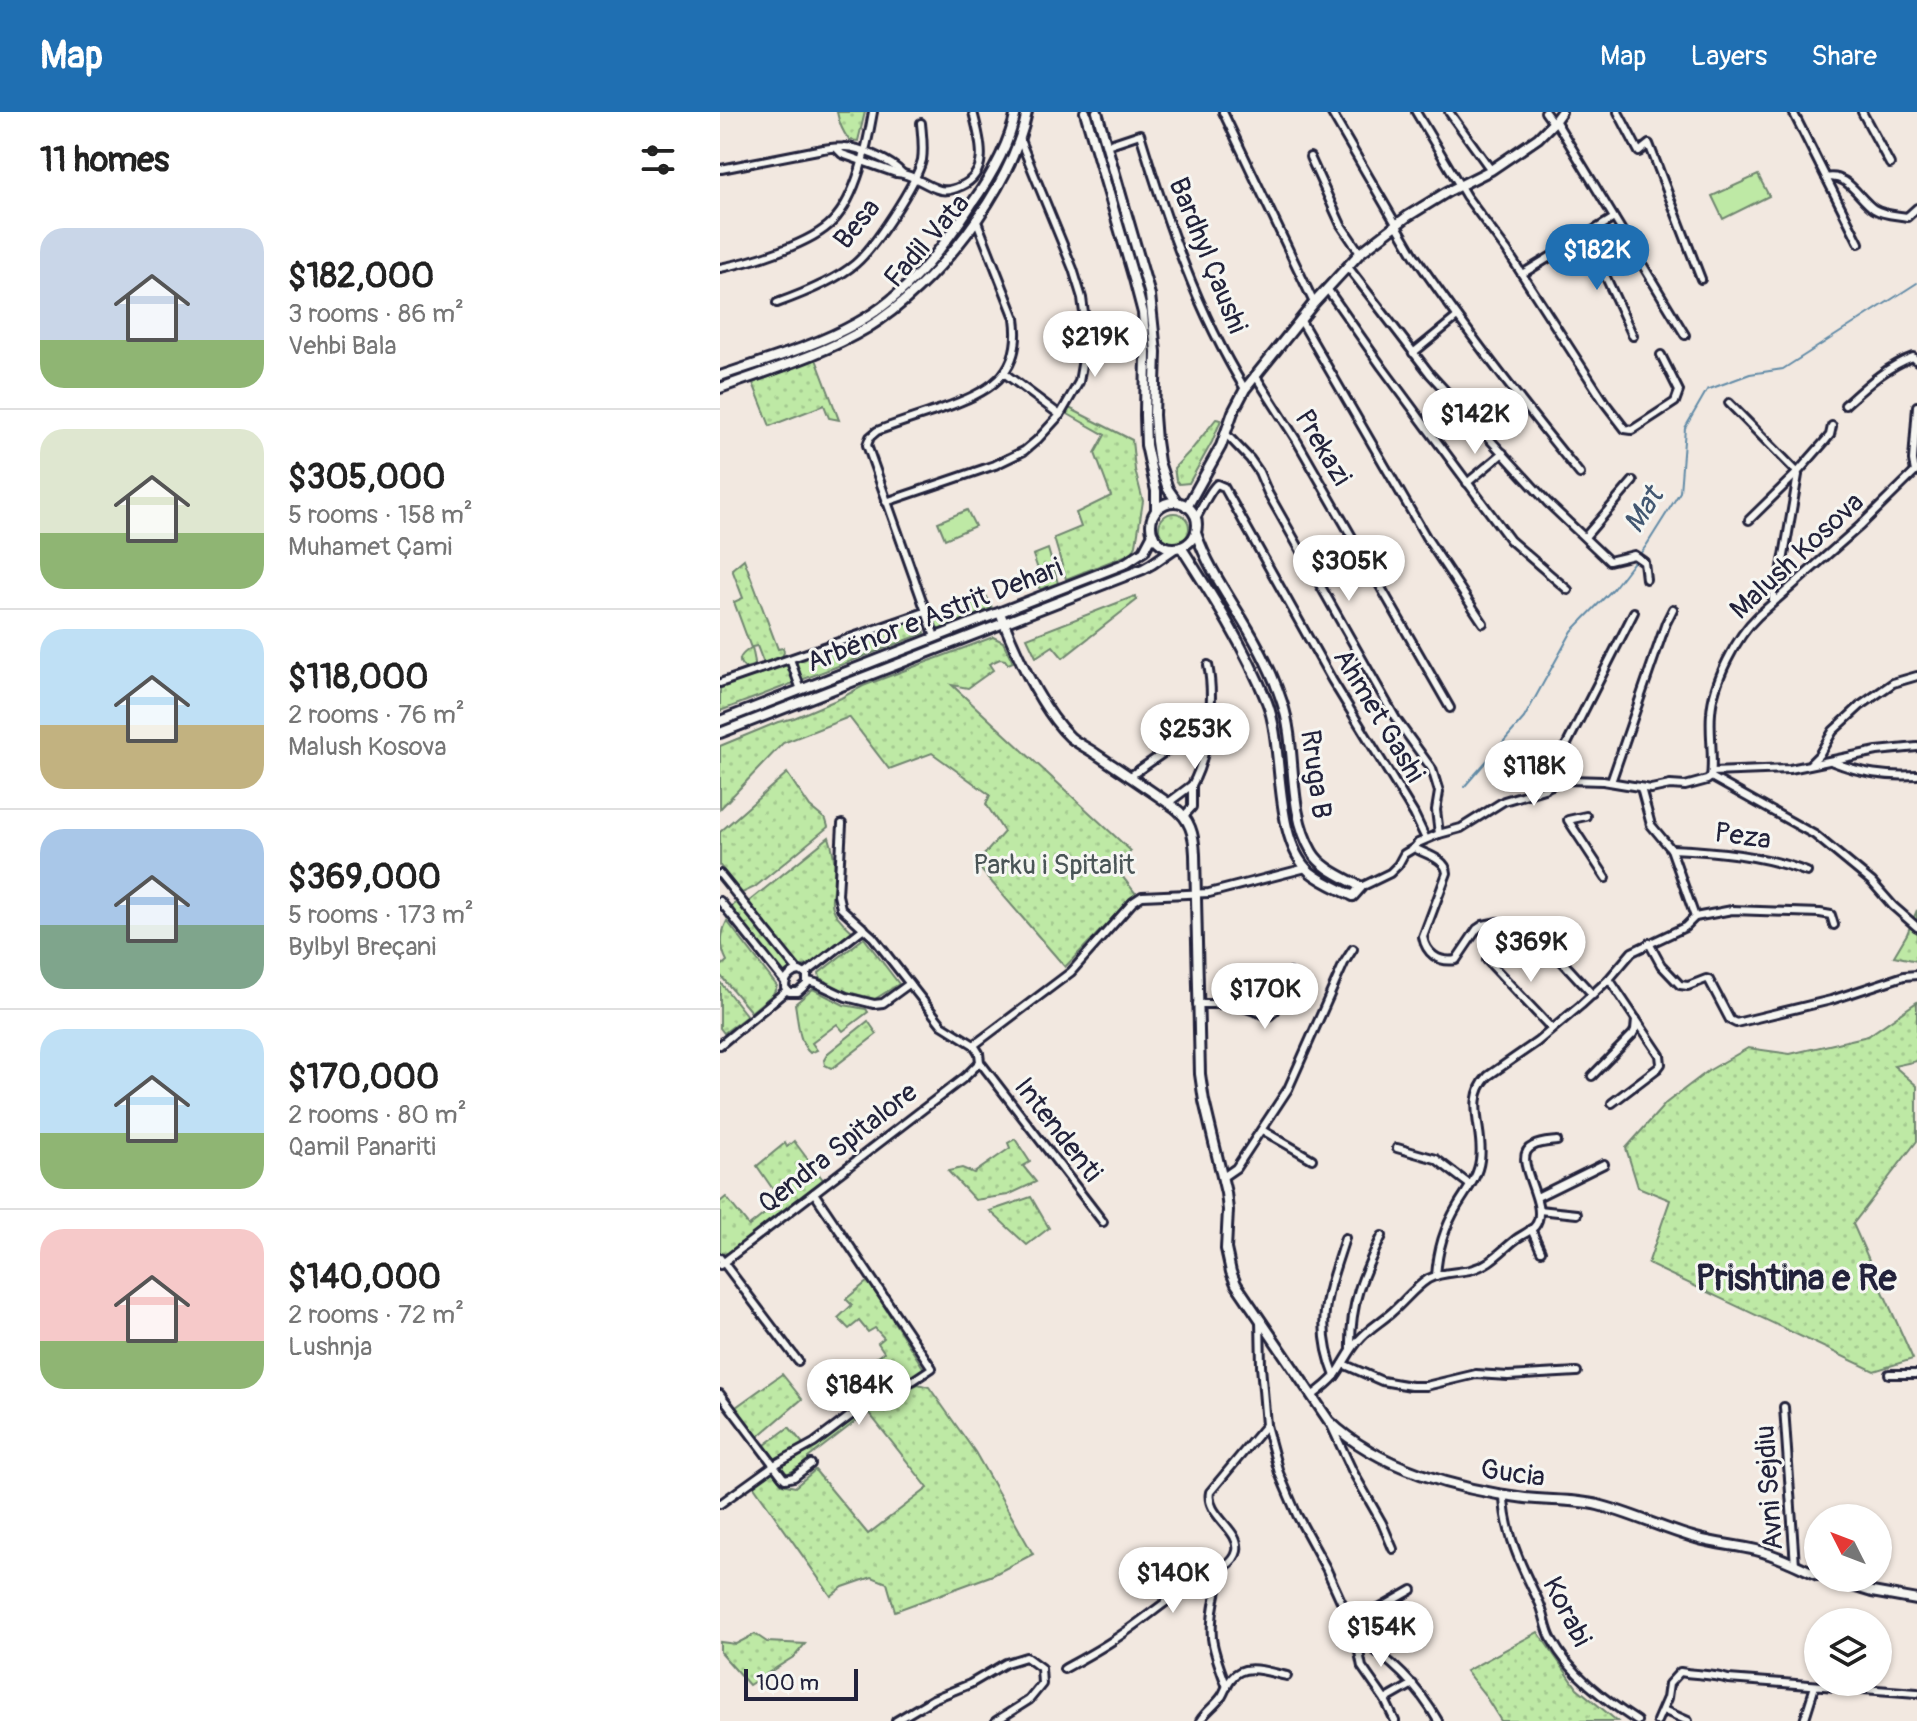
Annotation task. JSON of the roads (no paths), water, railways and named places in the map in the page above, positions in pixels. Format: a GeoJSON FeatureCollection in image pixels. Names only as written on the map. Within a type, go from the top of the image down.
{"type":"FeatureCollection","features":[{"type":"Feature","properties":{"kind":"main road","name":"Fadil Vata"},"geometry":{"type":"LineString","coordinates":[[720,376],[838,333],[875,311],[903,288],[936,255],[979,195],[1010,136],[1016,112]]}},
{"type":"Feature","properties":{"kind":"main road","name":"Fadil Vata"},"geometry":{"type":"LineString","coordinates":[[720,388],[814,354],[870,327],[920,287],[944,262],[997,188],[1020,140],[1027,112]]}},
{"type":"Feature","properties":{"kind":"main road"},"geometry":{"type":"LineString","coordinates":[[1085,112],[1143,313],[1146,445],[1156,491],[1153,534],[1160,543],[1178,547],[1189,543],[1196,533],[1196,518],[1192,511],[1177,502],[1168,489],[1159,462],[1154,415],[1156,352],[1150,295],[1097,112]]}},
{"type":"Feature","properties":{"kind":"main road"},"geometry":{"type":"LineString","coordinates":[[1187,507],[1226,434],[1245,389],[1314,303],[1360,253],[1396,224],[1491,170],[1538,138],[1557,118]]}},
{"type":"Feature","properties":{"kind":"main road"},"geometry":{"type":"LineString","coordinates":[[1156,510],[1166,503],[1177,502]]}},
{"type":"Feature","properties":{"kind":"main road","name":"Rruga B"},"geometry":{"type":"LineString","coordinates":[[1196,533],[1203,554],[1244,622],[1281,700],[1289,725],[1294,785],[1306,842],[1322,864],[1361,887]]}},
{"type":"Feature","properties":{"kind":"main road","name":"Arbënor e Astrit Dehari"},"geometry":{"type":"LineString","coordinates":[[720,721],[1132,561],[1144,551],[1153,534]]}},
{"type":"Feature","properties":{"kind":"main road","name":"Arbënor e Astrit Dehari"},"geometry":{"type":"LineString","coordinates":[[720,733],[1152,564],[1178,547]]}},
{"type":"Feature","properties":{"kind":"main road","name":"Rruga B"},"geometry":{"type":"LineString","coordinates":[[1178,547],[1231,628],[1269,706],[1288,830],[1306,868]]}},
{"type":"Feature","properties":{"kind":"main road"},"geometry":{"type":"LineString","coordinates":[[1000,613],[1032,681],[1055,719],[1071,738],[1184,816]]}},
{"type":"Feature","properties":{"kind":"main road","name":"Gucia"},"geometry":{"type":"LineString","coordinates":[[1184,816],[1194,839],[1201,1087],[1223,1177],[1228,1210],[1226,1249],[1231,1272],[1236,1284],[1329,1421],[1350,1438],[1405,1468],[1427,1476],[1523,1498],[1598,1505],[1682,1534],[1755,1550],[1804,1569]]}},
{"type":"Feature","properties":{"kind":"main road"},"geometry":{"type":"LineString","coordinates":[[1306,868],[1311,874],[1353,896],[1361,887]]}},
{"type":"Feature","properties":{"kind":"main road"},"geometry":{"type":"LineString","coordinates":[[1872,1592],[1917,1600]]}},
{"type":"Feature","properties":{"kind":"street"},"geometry":{"type":"LineString","coordinates":[[720,268],[786,248],[829,225],[838,216],[863,156],[873,112]]}},
{"type":"Feature","properties":{"kind":"street","name":"Besa"},"geometry":{"type":"LineString","coordinates":[[721,169],[837,149],[842,154],[863,156],[896,173],[948,191],[973,178],[979,167],[982,148],[973,112]]}},
{"type":"Feature","properties":{"kind":"street"},"geometry":{"type":"LineString","coordinates":[[1223,112],[1314,303]]}},
{"type":"Feature","properties":{"kind":"street"},"geometry":{"type":"LineString","coordinates":[[1331,112],[1414,255],[1508,385],[1580,474]]}},
{"type":"Feature","properties":{"kind":"street"},"geometry":{"type":"LineString","coordinates":[[1416,112],[1466,196],[1625,429],[1632,430],[1678,397],[1679,391],[1661,355]]}},
{"type":"Feature","properties":{"kind":"street"},"geometry":{"type":"LineString","coordinates":[[1449,112],[1491,170]]}},
{"type":"Feature","properties":{"kind":"street"},"geometry":{"type":"LineString","coordinates":[[1545,112],[1557,118],[1685,335]]}},
{"type":"Feature","properties":{"kind":"street"},"geometry":{"type":"LineString","coordinates":[[1618,112],[1639,152],[1649,144],[1701,279]]}},
{"type":"Feature","properties":{"kind":"street"},"geometry":{"type":"LineString","coordinates":[[1793,112],[1859,243]]}},
{"type":"Feature","properties":{"kind":"street"},"geometry":{"type":"LineString","coordinates":[[1862,112],[1890,164]]}},
{"type":"Feature","properties":{"kind":"street","name":"Besa"},"geometry":{"type":"LineString","coordinates":[[777,303],[841,274],[855,264],[874,241],[915,179],[923,151],[921,123]]}},
{"type":"Feature","properties":{"kind":"street","name":"Bardhyl Çaushi"},"geometry":{"type":"LineString","coordinates":[[1107,145],[1140,134],[1165,215],[1185,266],[1209,322],[1245,389]]}},
{"type":"Feature","properties":{"kind":"street"},"geometry":{"type":"LineString","coordinates":[[886,502],[1009,459],[1037,440],[1060,415],[1079,382],[1086,350],[1087,323],[1082,298],[1020,140]]}},
{"type":"Feature","properties":{"kind":"street"},"geometry":{"type":"LineString","coordinates":[[1310,157],[1341,225],[1360,253]]}},
{"type":"Feature","properties":{"kind":"street"},"geometry":{"type":"LineString","coordinates":[[720,159],[721,169]]}},
{"type":"Feature","properties":{"kind":"street"},"geometry":{"type":"LineString","coordinates":[[1826,178],[1840,178],[1876,210],[1907,217],[1917,208]]}},
{"type":"Feature","properties":{"kind":"street"},"geometry":{"type":"LineString","coordinates":[[1522,274],[1614,218]]}},
{"type":"Feature","properties":{"kind":"street"},"geometry":{"type":"LineString","coordinates":[[935,637],[867,442],[872,434],[980,394],[998,381],[1009,365],[1015,345],[1015,318],[976,219]]}},
{"type":"Feature","properties":{"kind":"street"},"geometry":{"type":"LineString","coordinates":[[1582,237],[1604,273],[1633,336]]}},
{"type":"Feature","properties":{"kind":"street"},"geometry":{"type":"LineString","coordinates":[[1348,267],[1430,374],[1548,503],[1609,561],[1634,555],[1644,562],[1646,579]]}},
{"type":"Feature","properties":{"kind":"street"},"geometry":{"type":"LineString","coordinates":[[1328,290],[1510,540],[1568,590]]}},
{"type":"Feature","properties":{"kind":"street"},"geometry":{"type":"LineString","coordinates":[[1413,353],[1457,317]]}},
{"type":"Feature","properties":{"kind":"street"},"geometry":{"type":"LineString","coordinates":[[1301,321],[1426,537],[1483,623]]}},
{"type":"Feature","properties":{"kind":"street"},"geometry":{"type":"LineString","coordinates":[[1845,405],[1896,365],[1913,357],[1917,361]]}},
{"type":"Feature","properties":{"kind":"street"},"geometry":{"type":"LineString","coordinates":[[1004,373],[1060,415]]}},
{"type":"Feature","properties":{"kind":"street","name":"Prekazi"},"geometry":{"type":"LineString","coordinates":[[1255,375],[1297,441],[1450,708]]}},
{"type":"Feature","properties":{"kind":"street"},"geometry":{"type":"LineString","coordinates":[[1729,403],[1797,473],[1787,547],[1780,579],[1773,589],[1773,602]]}},
{"type":"Feature","properties":{"kind":"street"},"geometry":{"type":"LineString","coordinates":[[1916,471],[1913,460],[1917,406]]}},
{"type":"Feature","properties":{"kind":"street"},"geometry":{"type":"LineString","coordinates":[[1749,520],[1797,473],[1830,435],[1832,426]]}},
{"type":"Feature","properties":{"kind":"street"},"geometry":{"type":"LineString","coordinates":[[1226,434],[1259,472],[1396,719],[1432,769],[1439,792],[1436,810],[1439,834]]}},
{"type":"Feature","properties":{"kind":"street"},"geometry":{"type":"LineString","coordinates":[[1467,483],[1503,453]]}},
{"type":"Feature","properties":{"kind":"street","name":"Malush Kosova"},"geometry":{"type":"LineString","coordinates":[[1711,774],[1711,713],[1716,690],[1743,633],[1916,471]]}},
{"type":"Feature","properties":{"kind":"street"},"geometry":{"type":"LineString","coordinates":[[1585,537],[1633,481]]}},
{"type":"Feature","properties":{"kind":"street","name":"Ahmet Gashi"},"geometry":{"type":"LineString","coordinates":[[1196,518],[1212,489],[1217,484],[1224,487],[1426,839]]}},
{"type":"Feature","properties":{"kind":"street"},"geometry":{"type":"LineString","coordinates":[[1611,782],[1673,609]]}},
{"type":"Feature","properties":{"kind":"street"},"geometry":{"type":"LineString","coordinates":[[720,683],[925,612]]}},
{"type":"Feature","properties":{"kind":"street"},"geometry":{"type":"LineString","coordinates":[[1552,785],[1566,746],[1634,612]]}},
{"type":"Feature","properties":{"kind":"street"},"geometry":{"type":"LineString","coordinates":[[790,659],[801,690]]}},
{"type":"Feature","properties":{"kind":"street"},"geometry":{"type":"LineString","coordinates":[[1184,816],[1192,807],[1192,785],[1210,726],[1212,690],[1208,665]]}},
{"type":"Feature","properties":{"kind":"street"},"geometry":{"type":"LineString","coordinates":[[1808,765],[1819,755],[1833,731],[1860,706],[1893,683],[1917,676]]}},
{"type":"Feature","properties":{"kind":"street"},"geometry":{"type":"LineString","coordinates":[[1129,777],[1172,747],[1207,736]]}},
{"type":"Feature","properties":{"kind":"street"},"geometry":{"type":"LineString","coordinates":[[1711,774],[1790,769],[1877,751],[1917,747]]}},
{"type":"Feature","properties":{"kind":"street"},"geometry":{"type":"LineString","coordinates":[[1833,762],[1860,772],[1917,775]]}},
{"type":"Feature","properties":{"kind":"street"},"geometry":{"type":"LineString","coordinates":[[1361,887],[1390,873],[1404,854],[1418,843],[1461,828],[1504,801],[1552,785],[1569,780],[1611,782],[1651,789],[1685,786],[1707,780],[1711,774]]}},
{"type":"Feature","properties":{"kind":"street"},"geometry":{"type":"LineString","coordinates":[[1711,774],[1815,835],[1872,882],[1917,927]]}},
{"type":"Feature","properties":{"kind":"street"},"geometry":{"type":"LineString","coordinates":[[1168,803],[1192,785]]}},
{"type":"Feature","properties":{"kind":"street"},"geometry":{"type":"LineString","coordinates":[[1641,788],[1651,825],[1671,849],[1695,917]]}},
{"type":"Feature","properties":{"kind":"street"},"geometry":{"type":"LineString","coordinates":[[1586,816],[1568,820],[1606,878]]}},
{"type":"Feature","properties":{"kind":"street"},"geometry":{"type":"LineString","coordinates":[[842,824],[839,902],[844,911],[881,946],[942,1025],[974,1045],[1071,972],[1138,898],[1149,894],[1209,893],[1306,868]]}},
{"type":"Feature","properties":{"kind":"street"},"geometry":{"type":"LineString","coordinates":[[1414,848],[1447,867],[1423,937],[1429,953],[1448,962],[1456,960],[1477,929],[1498,922]]}},
{"type":"Feature","properties":{"kind":"street","name":"Peza"},"geometry":{"type":"LineString","coordinates":[[1671,849],[1759,857],[1807,872]]}},
{"type":"Feature","properties":{"kind":"street"},"geometry":{"type":"LineString","coordinates":[[720,874],[804,975],[813,981],[846,997],[874,1004],[883,1003],[909,984]]}},
{"type":"Feature","properties":{"kind":"street"},"geometry":{"type":"LineString","coordinates":[[720,901],[785,982],[787,990],[798,992],[805,987],[804,975]]}},
{"type":"Feature","properties":{"kind":"street"},"geometry":{"type":"LineString","coordinates":[[1436,1276],[1439,1245],[1475,1177],[1481,1158],[1476,1098],[1482,1082],[1494,1071],[1522,1053],[1593,995],[1632,952],[1685,927],[1695,917],[1732,910],[1820,913],[1831,915],[1834,925]]}},
{"type":"Feature","properties":{"kind":"street"},"geometry":{"type":"LineString","coordinates":[[785,982],[790,975],[804,975],[864,928]]}},
{"type":"Feature","properties":{"kind":"street"},"geometry":{"type":"LineString","coordinates":[[1649,943],[1661,965],[1680,985],[1688,986],[1706,979],[1712,983],[1730,1020],[1736,1023],[1917,975]]}},
{"type":"Feature","properties":{"kind":"street"},"geometry":{"type":"LineString","coordinates":[[1223,1177],[1236,1168],[1288,1089],[1353,949]]}},
{"type":"Feature","properties":{"kind":"street"},"geometry":{"type":"LineString","coordinates":[[1558,957],[1593,995]]}},
{"type":"Feature","properties":{"kind":"street"},"geometry":{"type":"LineString","coordinates":[[1487,960],[1552,1029]]}},
{"type":"Feature","properties":{"kind":"street"},"geometry":{"type":"LineString","coordinates":[[1197,1004],[1235,1004],[1269,1016],[1275,1011],[1290,973]]}},
{"type":"Feature","properties":{"kind":"street"},"geometry":{"type":"LineString","coordinates":[[1609,979],[1660,1055],[1661,1064],[1612,1103]]}},
{"type":"Feature","properties":{"kind":"street"},"geometry":{"type":"LineString","coordinates":[[720,1045],[787,990]]}},
{"type":"Feature","properties":{"kind":"street"},"geometry":{"type":"LineString","coordinates":[[1592,1076],[1633,1034],[1636,1019]]}},
{"type":"Feature","properties":{"kind":"street","name":"Intendenti"},"geometry":{"type":"LineString","coordinates":[[974,1045],[980,1062],[1103,1222]]}},
{"type":"Feature","properties":{"kind":"street","name":"Qendra Spitalore"},"geometry":{"type":"LineString","coordinates":[[721,1262],[971,1073],[980,1062]]}},
{"type":"Feature","properties":{"kind":"street"},"geometry":{"type":"LineString","coordinates":[[1262,1130],[1312,1159]]}},
{"type":"Feature","properties":{"kind":"street"},"geometry":{"type":"LineString","coordinates":[[1312,1396],[1335,1376],[1351,1349],[1366,1332],[1396,1309],[1422,1283],[1436,1276],[1483,1266],[1531,1229],[1538,1221],[1539,1210],[1526,1168],[1526,1153],[1535,1145],[1557,1141]]}},
{"type":"Feature","properties":{"kind":"street"},"geometry":{"type":"LineString","coordinates":[[1397,1148],[1436,1159],[1470,1185]]}},
{"type":"Feature","properties":{"kind":"street"},"geometry":{"type":"LineString","coordinates":[[1537,1197],[1604,1164]]}},
{"type":"Feature","properties":{"kind":"street"},"geometry":{"type":"LineString","coordinates":[[720,1504],[774,1465],[804,1450],[866,1404],[932,1368],[814,1193]]}},
{"type":"Feature","properties":{"kind":"street"},"geometry":{"type":"LineString","coordinates":[[1539,1210],[1577,1214]]}},
{"type":"Feature","properties":{"kind":"street"},"geometry":{"type":"LineString","coordinates":[[1531,1229],[1541,1251]]}},
{"type":"Feature","properties":{"kind":"street"},"geometry":{"type":"LineString","coordinates":[[1351,1349],[1355,1301],[1382,1236]]}},
{"type":"Feature","properties":{"kind":"street"},"geometry":{"type":"LineString","coordinates":[[1335,1376],[1325,1346],[1323,1315],[1345,1238]]}},
{"type":"Feature","properties":{"kind":"street"},"geometry":{"type":"LineString","coordinates":[[721,1262],[798,1361]]}},
{"type":"Feature","properties":{"kind":"street"},"geometry":{"type":"LineString","coordinates":[[1260,1320],[1266,1425],[1279,1473],[1351,1625],[1362,1667],[1385,1700],[1395,1721]]}},
{"type":"Feature","properties":{"kind":"street"},"geometry":{"type":"LineString","coordinates":[[1343,1364],[1382,1381],[1411,1386],[1426,1386],[1476,1374],[1508,1376],[1577,1372]]}},
{"type":"Feature","properties":{"kind":"street"},"geometry":{"type":"LineString","coordinates":[[1889,1374],[1917,1374]]}},
{"type":"Feature","properties":{"kind":"street"},"geometry":{"type":"LineString","coordinates":[[720,1394],[782,1476],[790,1479],[811,1464]]}},
{"type":"Feature","properties":{"kind":"street","name":"Avni Sejdiu"},"geometry":{"type":"LineString","coordinates":[[1784,1407],[1795,1565]]}},
{"type":"Feature","properties":{"kind":"street"},"geometry":{"type":"LineString","coordinates":[[1329,1421],[1393,1549]]}},
{"type":"Feature","properties":{"kind":"street"},"geometry":{"type":"LineString","coordinates":[[1064,1669],[1111,1641],[1194,1582],[1232,1561],[1237,1552],[1237,1543],[1211,1505],[1210,1492],[1266,1425]]}},
{"type":"Feature","properties":{"kind":"street","name":"Korabi"},"geometry":{"type":"LineString","coordinates":[[1504,1494],[1505,1512],[1522,1569],[1543,1611],[1553,1642],[1584,1680],[1637,1721]]}},
{"type":"Feature","properties":{"kind":"street"},"geometry":{"type":"LineString","coordinates":[[1222,1568],[1212,1636],[1227,1687]]}},
{"type":"Feature","properties":{"kind":"street"},"geometry":{"type":"LineString","coordinates":[[1351,1625],[1412,1590]]}},
{"type":"Feature","properties":{"kind":"street"},"geometry":{"type":"LineString","coordinates":[[1356,1637],[1388,1659],[1413,1684],[1438,1721]]}},
{"type":"Feature","properties":{"kind":"street"},"geometry":{"type":"LineString","coordinates":[[896,1721],[1006,1663],[1026,1657],[1041,1668],[1042,1684],[1029,1700],[996,1721]]}},
{"type":"Feature","properties":{"kind":"street"},"geometry":{"type":"LineString","coordinates":[[1200,1721],[1236,1674],[1248,1669],[1287,1676]]}},
{"type":"Feature","properties":{"kind":"street"},"geometry":{"type":"LineString","coordinates":[[1657,1721],[1669,1684],[1680,1672],[1804,1685]]}},
{"type":"Feature","properties":{"kind":"street"},"geometry":{"type":"LineString","coordinates":[[1385,1700],[1413,1684]]}},
{"type":"Feature","properties":{"kind":"street"},"geometry":{"type":"LineString","coordinates":[[1892,1691],[1917,1693]]}},
{"type":"Feature","properties":{"kind":"street"},"geometry":{"type":"LineString","coordinates":[[1804,1721],[1812,1696]]}},
{"type":"Feature","properties":{"kind":"street"},"geometry":{"type":"LineString","coordinates":[[1663,1710],[1688,1721]]}},
{"type":"Feature","properties":{"kind":"waterway","name":"Mat"},"geometry":{"type":"LineString","coordinates":[[1464,787],[1524,718],[1572,631],[1613,589],[1646,546],[1680,492],[1685,428],[1707,390],[1750,374],[1783,369],[1917,283]]}},
{"type":"Feature","properties":{"kind":"district","name":"Prishtina e Re"},"geometry":{"type":"Point","coordinates":[1796,1277]}},
{"type":"Feature","properties":{"kind":"park label","name":"Parku i Spitalit"},"geometry":{"type":"Point","coordinates":[1054,864]}}]}
